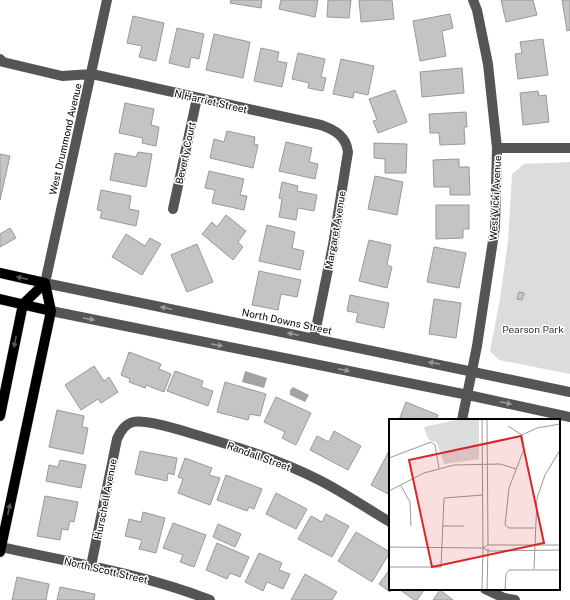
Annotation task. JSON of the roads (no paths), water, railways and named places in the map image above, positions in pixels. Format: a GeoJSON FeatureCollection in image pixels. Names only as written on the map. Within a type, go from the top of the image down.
{"type":"FeatureCollection","features":[{"type":"Feature","properties":{"kind":"main road","name":"North Downs Street"},"geometry":{"type":"LineString","coordinates":[[0,273],[45,283]]}},
{"type":"Feature","properties":{"kind":"main road"},"geometry":{"type":"LineString","coordinates":[[0,416],[23,304],[45,283]]}},
{"type":"Feature","properties":{"kind":"main road","name":"West Drummond Avenue"},"geometry":{"type":"LineString","coordinates":[[0,548],[51,311],[45,283]]}},
{"type":"Feature","properties":{"kind":"main road"},"geometry":{"type":"LineString","coordinates":[[0,299],[51,311]]}},
{"type":"Feature","properties":{"kind":"street","name":"West Drummond Avenue"},"geometry":{"type":"LineString","coordinates":[[45,283],[108,0]]}},
{"type":"Feature","properties":{"kind":"street","name":"West Vicki Avenue"},"geometry":{"type":"LineString","coordinates":[[462,419],[478,346],[495,227],[497,148],[488,64],[473,0]]}},
{"type":"Feature","properties":{"kind":"street","name":"N Harriet Street"},"geometry":{"type":"LineString","coordinates":[[0,58],[3,62],[62,76],[92,74],[321,125],[331,129]]}},
{"type":"Feature","properties":{"kind":"street","name":"Beverly Court"},"geometry":{"type":"LineString","coordinates":[[173,209],[197,98]]}},
{"type":"Feature","properties":{"kind":"street","name":"Margaret Avenue"},"geometry":{"type":"LineString","coordinates":[[314,338],[333,245],[348,152],[347,145],[342,137],[331,129]]}},
{"type":"Feature","properties":{"kind":"street"},"geometry":{"type":"LineString","coordinates":[[497,148],[570,148]]}},
{"type":"Feature","properties":{"kind":"street","name":"North Downs Street"},"geometry":{"type":"LineString","coordinates":[[45,283],[570,392]]}},
{"type":"Feature","properties":{"kind":"street"},"geometry":{"type":"LineString","coordinates":[[51,311],[570,417]]}},
{"type":"Feature","properties":{"kind":"street","name":"Randall Street"},"geometry":{"type":"LineString","coordinates":[[120,433],[128,424],[135,422],[151,423],[238,447],[320,480],[389,521]]}},
{"type":"Feature","properties":{"kind":"street","name":"Hurschell Avenue"},"geometry":{"type":"LineString","coordinates":[[91,566],[117,439],[120,433]]}},
{"type":"Feature","properties":{"kind":"street","name":"North Scott Street"},"geometry":{"type":"LineString","coordinates":[[0,548],[91,566],[181,589],[210,600]]}},
{"type":"Feature","properties":{"kind":"street"},"geometry":{"type":"LineString","coordinates":[[487,590],[504,598],[515,600]]}},
{"type":"Feature","properties":{"kind":"park label","name":"Pearson Park"},"geometry":{"type":"Point","coordinates":[533,329]}}]}
